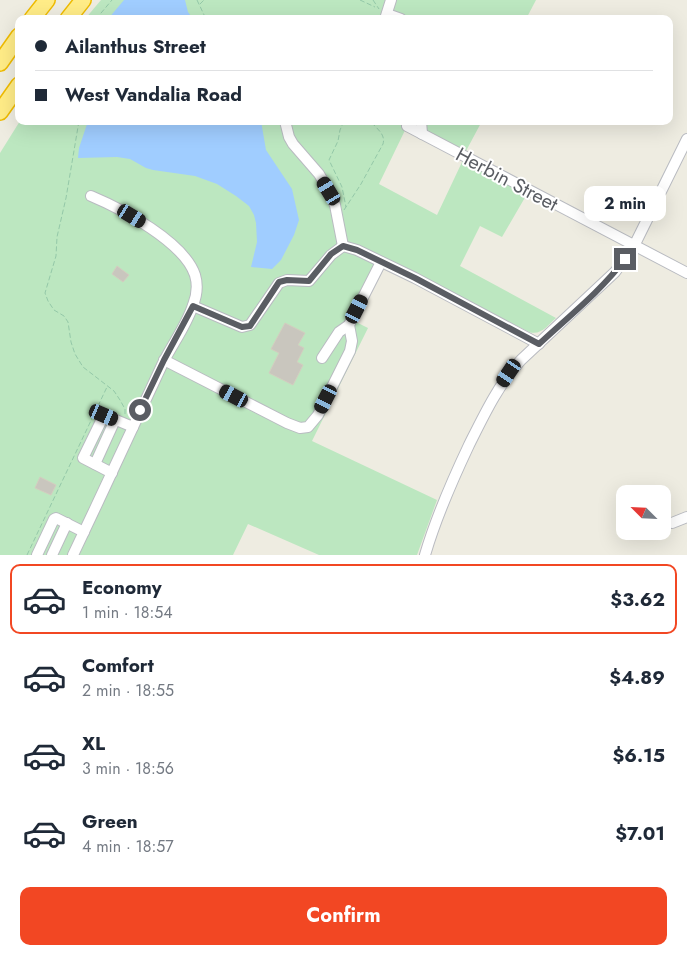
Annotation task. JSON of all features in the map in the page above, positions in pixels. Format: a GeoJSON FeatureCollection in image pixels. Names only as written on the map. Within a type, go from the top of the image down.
{"type":"FeatureCollection","features":[{"type":"Feature","properties":{"kind":"highway"},"geometry":{"type":"LineString","coordinates":[[35,15],[47,0]]}},
{"type":"Feature","properties":{"kind":"highway"},"geometry":{"type":"LineString","coordinates":[[71,15],[83,0]]}},
{"type":"Feature","properties":{"kind":"highway"},"geometry":{"type":"LineString","coordinates":[[0,63],[15,42]]}},
{"type":"Feature","properties":{"kind":"highway"},"geometry":{"type":"LineString","coordinates":[[0,112],[15,91]]}},
{"type":"Feature","properties":{"kind":"street"},"geometry":{"type":"LineString","coordinates":[[386,15],[391,0]]}},
{"type":"Feature","properties":{"kind":"street"},"geometry":{"type":"LineString","coordinates":[[286,125],[293,144],[319,174],[329,191],[335,205],[343,246]]}},
{"type":"Feature","properties":{"kind":"street"},"geometry":{"type":"LineString","coordinates":[[421,125],[422,134]]}},
{"type":"Feature","properties":{"kind":"street","name":"Herbin Street"},"geometry":{"type":"LineString","coordinates":[[407,126],[687,273]]}},
{"type":"Feature","properties":{"kind":"street"},"geometry":{"type":"LineString","coordinates":[[425,555],[431,534],[453,479],[498,390],[509,373],[615,272],[634,246],[687,139]]}},
{"type":"Feature","properties":{"kind":"street"},"geometry":{"type":"LineString","coordinates":[[73,555],[164,360],[193,306],[197,290],[195,275],[182,255],[144,223],[121,209],[91,196]]}},
{"type":"Feature","properties":{"kind":"street"},"geometry":{"type":"LineString","coordinates":[[343,246],[381,262],[539,344]]}},
{"type":"Feature","properties":{"kind":"street"},"geometry":{"type":"LineString","coordinates":[[193,306],[242,327],[250,326],[279,282],[287,280],[309,281],[331,254],[343,246]]}},
{"type":"Feature","properties":{"kind":"street"},"geometry":{"type":"LineString","coordinates":[[322,358],[339,332],[349,325],[381,262]]}},
{"type":"Feature","properties":{"kind":"street"},"geometry":{"type":"LineString","coordinates":[[164,360],[300,428],[308,426],[318,415],[350,352],[352,340],[349,325]]}},
{"type":"Feature","properties":{"kind":"street"},"geometry":{"type":"LineString","coordinates":[[112,473],[82,458],[104,415],[120,419],[133,427]]}},
{"type":"Feature","properties":{"kind":"street"},"geometry":{"type":"LineString","coordinates":[[672,523],[687,517]]}},
{"type":"Feature","properties":{"kind":"street"},"geometry":{"type":"LineString","coordinates":[[37,555],[56,518],[84,532]]}},
{"type":"Feature","properties":{"kind":"street"},"geometry":{"type":"LineString","coordinates":[[52,555],[67,523]]}},
{"type":"Feature","properties":{"kind":"path"},"geometry":{"type":"LineString","coordinates":[[99,15],[112,0]]}},
{"type":"Feature","properties":{"kind":"path"},"geometry":{"type":"LineString","coordinates":[[197,0],[204,15]]}},
{"type":"Feature","properties":{"kind":"path"},"geometry":{"type":"LineString","coordinates":[[199,4],[204,0]]}},
{"type":"Feature","properties":{"kind":"path"},"geometry":{"type":"LineString","coordinates":[[360,0],[377,8],[385,15]]}},
{"type":"Feature","properties":{"kind":"path"},"geometry":{"type":"LineString","coordinates":[[373,0],[377,8]]}},
{"type":"Feature","properties":{"kind":"path"},"geometry":{"type":"LineString","coordinates":[[78,125],[69,181],[56,237],[56,256],[52,263],[49,285],[45,293],[54,310],[64,316],[68,322],[71,342],[75,354],[83,367],[108,386],[120,400],[125,413],[120,419]]}},
{"type":"Feature","properties":{"kind":"path"},"geometry":{"type":"LineString","coordinates":[[342,125],[338,141],[329,160],[342,187],[346,208],[361,184],[384,139],[374,125]]}},
{"type":"Feature","properties":{"kind":"path"},"geometry":{"type":"LineString","coordinates":[[27,555],[108,386]]}},
{"type":"Feature","properties":{"kind":"green space"},"geometry":{"type":"Polygon","coordinates":[[[101,0],[536,0],[528,15],[88,15],[101,0]]]}},
{"type":"Feature","properties":{"kind":"green space"},"geometry":{"type":"Polygon","coordinates":[[[18,125],[408,125],[379,184],[437,215],[463,160],[527,194],[502,237],[480,226],[460,266],[556,318],[541,331],[529,332],[388,260],[356,322],[368,328],[312,441],[437,500],[417,555],[319,555],[248,524],[233,555],[0,555],[0,153],[18,125]]]}},
{"type":"Feature","properties":{"kind":"green space"},"geometry":{"type":"Polygon","coordinates":[[[415,125],[480,125],[466,151],[415,125]]]}},
{"type":"Feature","properties":{"kind":"water"},"geometry":{"type":"Polygon","coordinates":[[[124,0],[185,0],[190,15],[111,15],[124,0]]]}},
{"type":"Feature","properties":{"kind":"water"},"geometry":{"type":"Polygon","coordinates":[[[87,125],[262,125],[266,150],[292,189],[299,220],[294,235],[281,260],[272,269],[251,267],[257,242],[256,223],[249,206],[236,196],[217,184],[195,176],[153,170],[130,159],[117,157],[78,158],[79,148],[87,125]]]}},
{"type":"Feature","properties":{"kind":"building"},"geometry":{"type":"Polygon","coordinates":[[[117,266],[129,275],[123,282],[112,274],[117,266]]]}},
{"type":"Feature","properties":{"kind":"building"},"geometry":{"type":"Polygon","coordinates":[[[285,323],[305,333],[298,345],[304,348],[297,362],[303,365],[293,385],[269,373],[279,353],[271,349],[285,323]]]}},
{"type":"Feature","properties":{"kind":"building"},"geometry":{"type":"Polygon","coordinates":[[[40,477],[56,485],[51,495],[35,488],[40,477]]]}},
{"type":"Feature","properties":{"kind":"route"},"geometry":{"type":"LineString","coordinates":[[140,410],[193,306],[242,327],[250,326],[279,282],[287,280],[309,281],[320,270],[331,254],[343,246],[357,250],[415,278],[539,344],[591,296],[625,259]]}}]}
